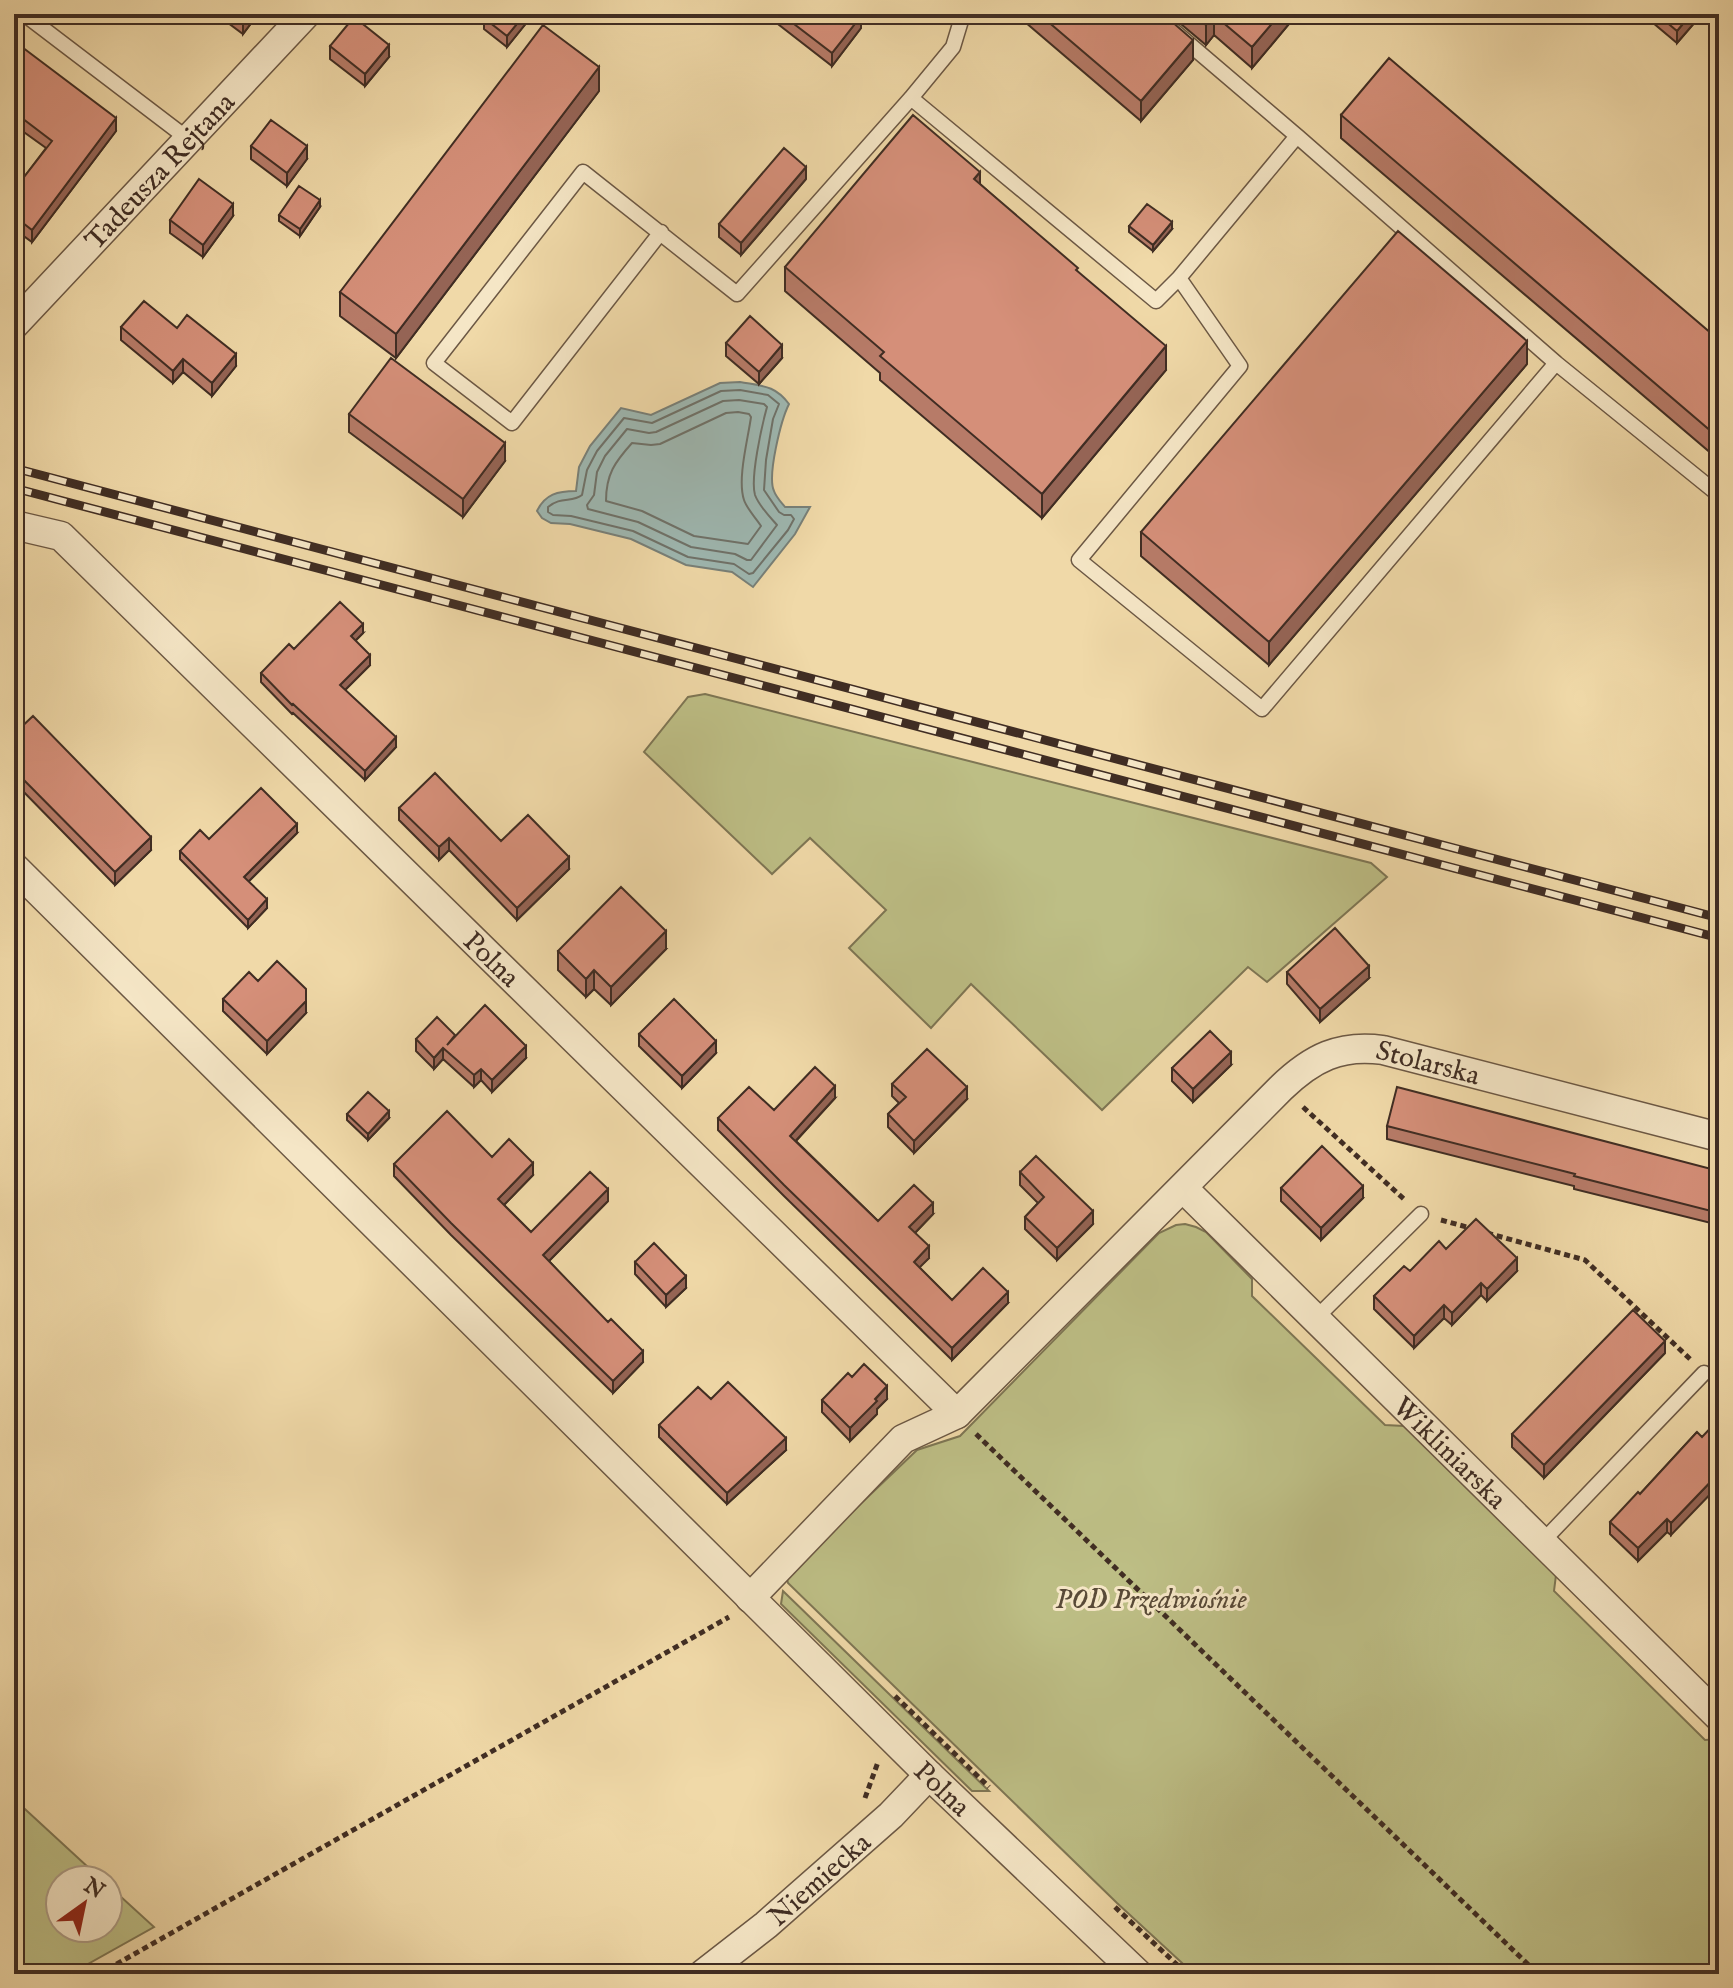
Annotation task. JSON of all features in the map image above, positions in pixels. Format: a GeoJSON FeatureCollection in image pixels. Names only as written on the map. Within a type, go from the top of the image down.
{"type":"FeatureCollection","features":[{"type":"Feature","properties":{"kind":"street","name":"Tadeusza Rejtana"},"geometry":{"type":"LineString","coordinates":[[14,325],[306,14]]}},
{"type":"Feature","properties":{"kind":"street","name":"Polna"},"geometry":{"type":"LineString","coordinates":[[14,525],[61,536],[963,1421]]}},
{"type":"Feature","properties":{"kind":"street","name":"Polna"},"geometry":{"type":"LineString","coordinates":[[14,867],[929,1775],[1138,1974]]}},
{"type":"Feature","properties":{"kind":"street","name":"Stolarska"},"geometry":{"type":"LineString","coordinates":[[1183,1188],[1297,1072],[1332,1053],[1365,1048],[1719,1137]]}},
{"type":"Feature","properties":{"kind":"street"},"geometry":{"type":"LineString","coordinates":[[750,1598],[903,1439],[963,1421],[1183,1188]]}},
{"type":"Feature","properties":{"kind":"street","name":"Wikliniarska"},"geometry":{"type":"LineString","coordinates":[[1183,1188],[1719,1717]]}},
{"type":"Feature","properties":{"kind":"street","name":"Niemiecka"},"geometry":{"type":"LineString","coordinates":[[703,1974],[777,1915],[891,1815],[929,1775]]}},
{"type":"Feature","properties":{"kind":"lane"},"geometry":{"type":"LineString","coordinates":[[24,14],[188,139]]}},
{"type":"Feature","properties":{"kind":"lane"},"geometry":{"type":"LineString","coordinates":[[661,232],[512,423],[434,363],[583,172],[661,232],[737,294],[953,47],[963,14]]}},
{"type":"Feature","properties":{"kind":"lane"},"geometry":{"type":"LineString","coordinates":[[1154,14],[1556,363],[1719,495]]}},
{"type":"Feature","properties":{"kind":"lane"},"geometry":{"type":"LineString","coordinates":[[911,98],[1156,301],[1179,278],[1297,136]]}},
{"type":"Feature","properties":{"kind":"lane"},"geometry":{"type":"LineString","coordinates":[[1179,278],[1240,366],[1079,560],[1262,709],[1556,363]]}},
{"type":"Feature","properties":{"kind":"lane"},"geometry":{"type":"LineString","coordinates":[[1315,1319],[1421,1214]]}},
{"type":"Feature","properties":{"kind":"lane"},"geometry":{"type":"LineString","coordinates":[[1543,1541],[1704,1373]]}},
{"type":"Feature","properties":{"kind":"path"},"geometry":{"type":"LineString","coordinates":[[1281,1088],[1421,1214],[1585,1260],[1704,1373]]}},
{"type":"Feature","properties":{"kind":"path"},"geometry":{"type":"LineString","coordinates":[[963,1421],[1538,1974]]}},
{"type":"Feature","properties":{"kind":"path"},"geometry":{"type":"LineString","coordinates":[[99,1974],[736,1613],[750,1598]]}},
{"type":"Feature","properties":{"kind":"path"},"geometry":{"type":"LineString","coordinates":[[895,1695],[996,1794]]}},
{"type":"Feature","properties":{"kind":"path"},"geometry":{"type":"LineString","coordinates":[[1110,1902],[1187,1974]]}},
{"type":"Feature","properties":{"kind":"green space"},"geometry":{"type":"Polygon","coordinates":[[[705,694],[1371,863],[1387,877],[1267,982],[1248,967],[1102,1110],[971,984],[931,1028],[849,948],[886,910],[810,838],[772,874],[644,752],[688,697],[705,694]]]}},
{"type":"Feature","properties":{"kind":"green space","name":"POD Przedwiośnie"},"geometry":{"type":"Polygon","coordinates":[[[1185,1224],[1206,1232],[1252,1279],[1252,1296],[1385,1425],[1404,1426],[1556,1575],[1554,1591],[1705,1740],[1719,1739],[1719,1974],[1194,1974],[788,1583],[786,1575],[917,1450],[960,1436],[1159,1233],[1185,1224]]]}},
{"type":"Feature","properties":{"kind":"green space"},"geometry":{"type":"Polygon","coordinates":[[[783,1591],[989,1791],[972,1791],[781,1604],[783,1591]]]}},
{"type":"Feature","properties":{"kind":"green space"},"geometry":{"type":"Polygon","coordinates":[[[14,1799],[85,1864],[44,1864],[44,1944],[124,1944],[70,1974],[14,1974],[14,1799]]]}},
{"type":"Feature","properties":{"kind":"green space"},"geometry":{"type":"Polygon","coordinates":[[[124,1900],[154,1927],[124,1944],[124,1900]]]}},
{"type":"Feature","properties":{"kind":"water"},"geometry":{"type":"Polygon","coordinates":[[[740,382],[773,390],[789,404],[776,448],[772,484],[785,507],[810,507],[795,534],[753,587],[732,572],[686,565],[631,539],[570,524],[551,523],[537,511],[553,495],[576,491],[579,467],[590,446],[621,408],[651,415],[720,383],[740,382]]]}},
{"type":"Feature","properties":{"kind":"building"},"geometry":{"type":"Polygon","coordinates":[[[232,14],[248,14],[243,22],[232,14]]]}},
{"type":"Feature","properties":{"kind":"building"},"geometry":{"type":"Polygon","coordinates":[[[487,14],[525,14],[507,36],[484,18],[487,14]]]}},
{"type":"Feature","properties":{"kind":"building"},"geometry":{"type":"Polygon","coordinates":[[[781,14],[859,14],[861,16],[832,53],[781,14]]]}},
{"type":"Feature","properties":{"kind":"building"},"geometry":{"type":"Polygon","coordinates":[[[1039,14],[1163,14],[1193,40],[1141,101],[1039,14]]]}},
{"type":"Feature","properties":{"kind":"building"},"geometry":{"type":"Polygon","coordinates":[[[1193,14],[1280,14],[1252,47],[1214,15],[1206,25],[1193,14]]]}},
{"type":"Feature","properties":{"kind":"building"},"geometry":{"type":"Polygon","coordinates":[[[1657,14],[1691,14],[1677,31],[1657,14]]]}},
{"type":"Feature","properties":{"kind":"building"},"geometry":{"type":"Polygon","coordinates":[[[354,17],[389,45],[365,74],[330,46],[354,17]]]}},
{"type":"Feature","properties":{"kind":"building"},"geometry":{"type":"Polygon","coordinates":[[[543,25],[599,67],[396,334],[340,292],[543,25]]]}},
{"type":"Feature","properties":{"kind":"building"},"geometry":{"type":"Polygon","coordinates":[[[14,41],[116,118],[32,230],[14,216],[14,176],[21,181],[52,141],[14,112],[14,41]]]}},
{"type":"Feature","properties":{"kind":"building"},"geometry":{"type":"Polygon","coordinates":[[[1389,58],[1719,340],[1719,438],[1341,115],[1389,58]]]}},
{"type":"Feature","properties":{"kind":"building"},"geometry":{"type":"Polygon","coordinates":[[[913,115],[980,172],[974,179],[1166,346],[1042,494],[880,356],[884,352],[785,267],[913,115]]]}},
{"type":"Feature","properties":{"kind":"building"},"geometry":{"type":"Polygon","coordinates":[[[271,120],[307,146],[287,173],[251,146],[271,120]]]}},
{"type":"Feature","properties":{"kind":"building"},"geometry":{"type":"Polygon","coordinates":[[[784,148],[806,167],[741,243],[719,224],[784,148]]]}},
{"type":"Feature","properties":{"kind":"building"},"geometry":{"type":"Polygon","coordinates":[[[199,179],[233,204],[203,245],[170,220],[199,179]]]}},
{"type":"Feature","properties":{"kind":"building"},"geometry":{"type":"Polygon","coordinates":[[[299,186],[320,200],[300,229],[279,215],[299,186]]]}},
{"type":"Feature","properties":{"kind":"building"},"geometry":{"type":"Polygon","coordinates":[[[1147,204],[1172,222],[1153,245],[1129,226],[1147,204]]]}},
{"type":"Feature","properties":{"kind":"building"},"geometry":{"type":"Polygon","coordinates":[[[1398,231],[1527,341],[1269,642],[1141,532],[1398,231]]]}},
{"type":"Feature","properties":{"kind":"building"},"geometry":{"type":"Polygon","coordinates":[[[144,301],[177,328],[187,315],[236,354],[212,383],[183,359],[173,371],[121,327],[144,301]]]}},
{"type":"Feature","properties":{"kind":"building"},"geometry":{"type":"Polygon","coordinates":[[[750,316],[782,345],[759,372],[726,343],[750,316]]]}},
{"type":"Feature","properties":{"kind":"building"},"geometry":{"type":"Polygon","coordinates":[[[391,358],[505,443],[463,499],[349,414],[391,358]]]}},
{"type":"Feature","properties":{"kind":"building"},"geometry":{"type":"Polygon","coordinates":[[[340,602],[363,624],[351,636],[370,655],[340,685],[396,737],[365,771],[261,673],[289,644],[294,649],[340,602]]]}},
{"type":"Feature","properties":{"kind":"building"},"geometry":{"type":"Polygon","coordinates":[[[33,716],[151,837],[115,872],[14,770],[14,734],[33,716]]]}},
{"type":"Feature","properties":{"kind":"building"},"geometry":{"type":"Polygon","coordinates":[[[435,773],[501,841],[528,815],[569,857],[517,908],[449,838],[439,847],[399,808],[435,773]]]}},
{"type":"Feature","properties":{"kind":"building"},"geometry":{"type":"Polygon","coordinates":[[[261,788],[297,824],[244,877],[267,899],[248,920],[180,851],[200,830],[209,839],[261,788]]]}},
{"type":"Feature","properties":{"kind":"building"},"geometry":{"type":"Polygon","coordinates":[[[621,887],[666,931],[611,987],[594,970],[586,979],[558,951],[621,887]]]}},
{"type":"Feature","properties":{"kind":"building"},"geometry":{"type":"Polygon","coordinates":[[[1335,928],[1369,966],[1320,1009],[1287,972],[1335,928]]]}},
{"type":"Feature","properties":{"kind":"building"},"geometry":{"type":"Polygon","coordinates":[[[277,961],[306,989],[306,1001],[267,1041],[223,999],[249,972],[258,981],[277,961]]]}},
{"type":"Feature","properties":{"kind":"building"},"geometry":{"type":"Polygon","coordinates":[[[674,999],[716,1041],[682,1076],[639,1034],[674,999]]]}},
{"type":"Feature","properties":{"kind":"building"},"geometry":{"type":"Polygon","coordinates":[[[485,1005],[526,1046],[492,1080],[481,1069],[474,1075],[443,1048],[434,1058],[416,1039],[437,1017],[455,1035],[447,1045],[485,1005]]]}},
{"type":"Feature","properties":{"kind":"building"},"geometry":{"type":"Polygon","coordinates":[[[1210,1031],[1231,1052],[1193,1089],[1172,1068],[1210,1031]]]}},
{"type":"Feature","properties":{"kind":"building"},"geometry":{"type":"Polygon","coordinates":[[[927,1049],[967,1087],[914,1141],[888,1114],[906,1097],[892,1084],[927,1049]]]}},
{"type":"Feature","properties":{"kind":"building"},"geometry":{"type":"Polygon","coordinates":[[[815,1067],[835,1086],[790,1136],[878,1221],[914,1185],[933,1203],[909,1227],[929,1246],[914,1262],[952,1300],[983,1268],[1008,1292],[952,1348],[718,1118],[749,1087],[774,1110],[815,1067]]]}},
{"type":"Feature","properties":{"kind":"building"},"geometry":{"type":"Polygon","coordinates":[[[1397,1087],[1719,1171],[1719,1213],[1387,1126],[1397,1087]]]}},
{"type":"Feature","properties":{"kind":"building"},"geometry":{"type":"Polygon","coordinates":[[[368,1092],[389,1111],[368,1134],[347,1114],[368,1092]]]}},
{"type":"Feature","properties":{"kind":"building"},"geometry":{"type":"Polygon","coordinates":[[[447,1111],[492,1157],[509,1139],[533,1163],[498,1199],[531,1232],[590,1172],[608,1189],[543,1255],[608,1322],[611,1319],[643,1351],[613,1381],[394,1164],[447,1111]]]}},
{"type":"Feature","properties":{"kind":"building"},"geometry":{"type":"Polygon","coordinates":[[[1322,1146],[1363,1186],[1321,1228],[1281,1188],[1322,1146]]]}},
{"type":"Feature","properties":{"kind":"building"},"geometry":{"type":"Polygon","coordinates":[[[1036,1156],[1093,1211],[1057,1248],[1025,1217],[1044,1197],[1020,1172],[1036,1156]]]}},
{"type":"Feature","properties":{"kind":"building"},"geometry":{"type":"Polygon","coordinates":[[[1476,1219],[1517,1258],[1487,1289],[1481,1283],[1452,1313],[1444,1305],[1414,1336],[1374,1296],[1404,1266],[1410,1271],[1439,1241],[1446,1249],[1476,1219]]]}},
{"type":"Feature","properties":{"kind":"building"},"geometry":{"type":"Polygon","coordinates":[[[654,1243],[686,1276],[666,1295],[635,1262],[654,1243]]]}},
{"type":"Feature","properties":{"kind":"building"},"geometry":{"type":"Polygon","coordinates":[[[1633,1310],[1665,1341],[1544,1465],[1512,1434],[1633,1310]]]}},
{"type":"Feature","properties":{"kind":"building"},"geometry":{"type":"Polygon","coordinates":[[[864,1364],[887,1386],[875,1399],[877,1401],[850,1428],[822,1400],[848,1373],[852,1377],[864,1364]]]}},
{"type":"Feature","properties":{"kind":"building"},"geometry":{"type":"Polygon","coordinates":[[[728,1382],[786,1438],[727,1493],[659,1425],[698,1387],[711,1399],[728,1382]]]}},
{"type":"Feature","properties":{"kind":"building"},"geometry":{"type":"Polygon","coordinates":[[[1719,1419],[1719,1473],[1671,1523],[1667,1519],[1638,1548],[1610,1522],[1697,1432],[1702,1437],[1719,1419]]]}},
{"type":"Feature","properties":{"kind":"railway"},"geometry":{"type":"LineString","coordinates":[[14,468],[1719,918]]}},
{"type":"Feature","properties":{"kind":"railway"},"geometry":{"type":"LineString","coordinates":[[14,488],[1719,938]]}}]}
